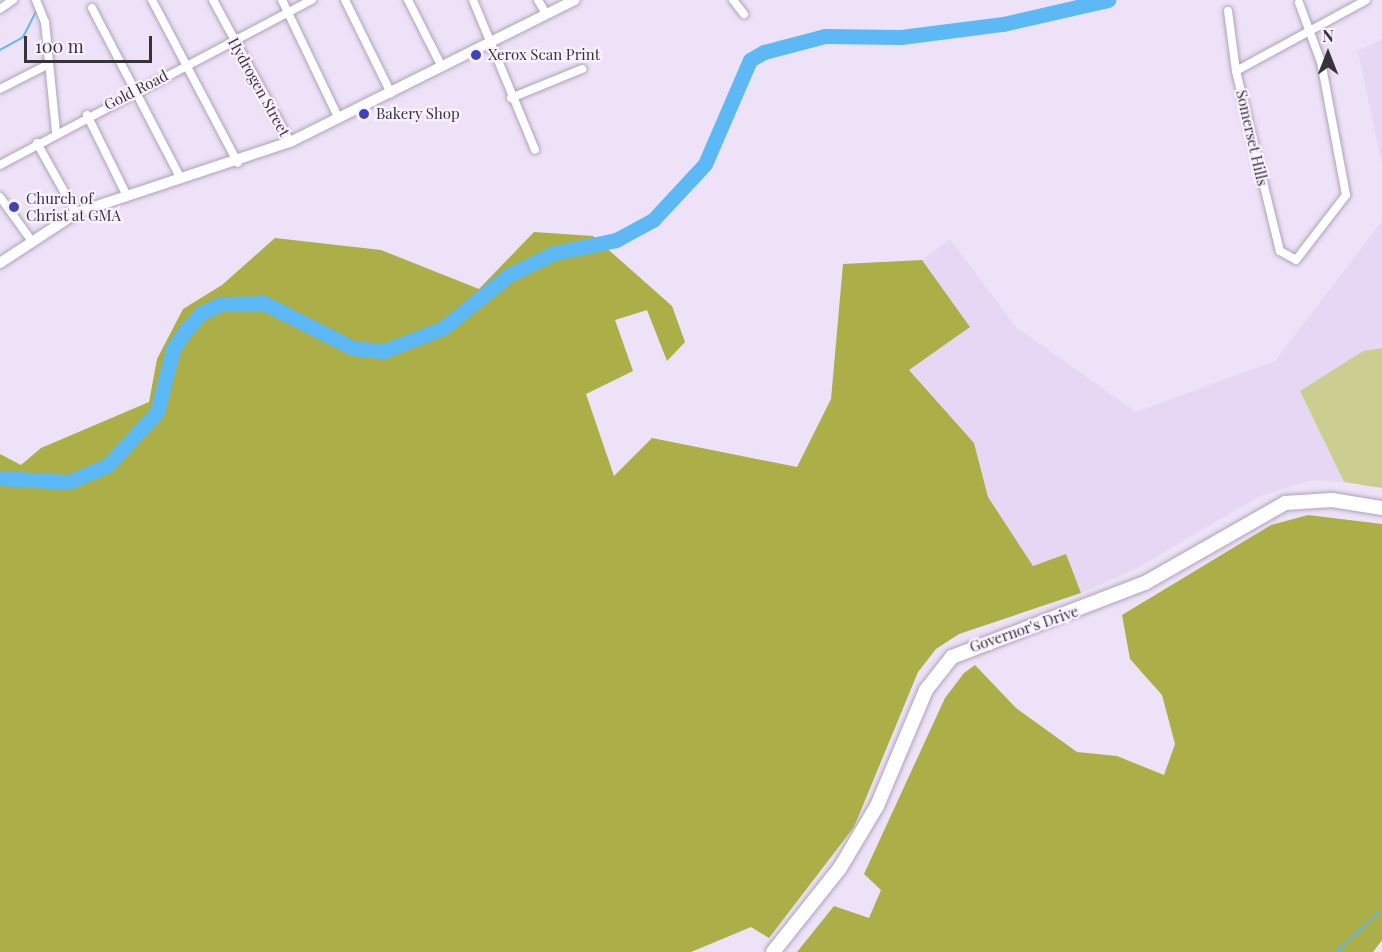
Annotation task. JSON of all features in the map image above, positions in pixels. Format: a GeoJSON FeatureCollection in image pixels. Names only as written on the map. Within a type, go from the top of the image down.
{"type":"FeatureCollection","features":[{"type":"Feature","properties":{"kind":"highway","name":"Governor's Drive"},"geometry":{"type":"LineString","coordinates":[[774,952],[840,868],[877,806],[926,690],[952,657],[1145,583],[1285,503],[1332,500],[1382,508]]}},
{"type":"Feature","properties":{"kind":"street"},"geometry":{"type":"LineString","coordinates":[[0,9],[13,0]]}},
{"type":"Feature","properties":{"kind":"street"},"geometry":{"type":"LineString","coordinates":[[36,0],[45,22],[56,132]]}},
{"type":"Feature","properties":{"kind":"street"},"geometry":{"type":"LineString","coordinates":[[152,0],[188,64],[238,163]]}},
{"type":"Feature","properties":{"kind":"street","name":"Hydrogen Street"},"geometry":{"type":"LineString","coordinates":[[213,0],[233,41],[290,142]]}},
{"type":"Feature","properties":{"kind":"street"},"geometry":{"type":"LineString","coordinates":[[282,0],[338,117]]}},
{"type":"Feature","properties":{"kind":"street","name":"Gold Road"},"geometry":{"type":"LineString","coordinates":[[37,143],[312,0]]}},
{"type":"Feature","properties":{"kind":"street"},"geometry":{"type":"LineString","coordinates":[[345,0],[391,93]]}},
{"type":"Feature","properties":{"kind":"street"},"geometry":{"type":"LineString","coordinates":[[408,0],[442,67]]}},
{"type":"Feature","properties":{"kind":"street"},"geometry":{"type":"LineString","coordinates":[[473,0],[494,40],[512,98],[535,150]]}},
{"type":"Feature","properties":{"kind":"street"},"geometry":{"type":"LineString","coordinates":[[538,0],[546,14]]}},
{"type":"Feature","properties":{"kind":"street"},"geometry":{"type":"LineString","coordinates":[[0,263],[31,240],[76,213],[180,177],[238,163],[290,142],[575,0]]}},
{"type":"Feature","properties":{"kind":"street"},"geometry":{"type":"LineString","coordinates":[[732,0],[744,14]]}},
{"type":"Feature","properties":{"kind":"street"},"geometry":{"type":"LineString","coordinates":[[1236,71],[1366,0]]}},
{"type":"Feature","properties":{"kind":"street"},"geometry":{"type":"LineString","coordinates":[[1299,3],[1312,29]]}},
{"type":"Feature","properties":{"kind":"street"},"geometry":{"type":"LineString","coordinates":[[92,8],[138,90],[180,177]]}},
{"type":"Feature","properties":{"kind":"street","name":"Somerset Hills"},"geometry":{"type":"LineString","coordinates":[[1228,11],[1236,71],[1280,251],[1289,260],[1301,255],[1346,195],[1312,29]]}},
{"type":"Feature","properties":{"kind":"street"},"geometry":{"type":"LineString","coordinates":[[0,89],[49,64]]}},
{"type":"Feature","properties":{"kind":"street"},"geometry":{"type":"LineString","coordinates":[[512,98],[582,69]]}},
{"type":"Feature","properties":{"kind":"street"},"geometry":{"type":"LineString","coordinates":[[87,115],[126,194]]}},
{"type":"Feature","properties":{"kind":"street"},"geometry":{"type":"LineString","coordinates":[[0,165],[37,143],[76,213]]}},
{"type":"Feature","properties":{"kind":"street"},"geometry":{"type":"LineString","coordinates":[[0,197],[31,240]]}},
{"type":"Feature","properties":{"kind":"shaded area"},"geometry":{"type":"Polygon","coordinates":[[[1382,39],[1382,165],[1358,51],[1382,39]]]}},
{"type":"Feature","properties":{"kind":"shaded area"},"geometry":{"type":"Polygon","coordinates":[[[1382,221],[1382,348],[1363,351],[1300,391],[1344,482],[1311,480],[1258,497],[1136,569],[1081,593],[1066,554],[1033,566],[988,497],[974,443],[909,369],[970,327],[922,260],[950,239],[1016,327],[1136,412],[1275,361],[1382,221]]]}},
{"type":"Feature","properties":{"kind":"shaded area"},"geometry":{"type":"Polygon","coordinates":[[[534,232],[593,236],[672,306],[685,342],[667,361],[647,310],[615,320],[633,371],[586,394],[614,476],[652,438],[797,467],[831,399],[843,264],[922,260],[970,327],[909,370],[974,443],[988,497],[1033,566],[1066,554],[1081,593],[959,634],[936,649],[918,672],[854,827],[769,938],[751,927],[691,952],[0,952],[0,454],[21,465],[41,448],[149,402],[157,359],[183,309],[222,285],[275,238],[381,250],[479,289],[534,232]]]}},
{"type":"Feature","properties":{"kind":"shaded area"},"geometry":{"type":"Polygon","coordinates":[[[1308,515],[1382,524],[1382,940],[1373,952],[797,952],[834,906],[869,918],[881,890],[864,874],[945,698],[964,673],[975,665],[1016,708],[1077,752],[1117,756],[1164,775],[1175,744],[1162,695],[1130,659],[1122,615],[1271,525],[1308,515]]]}},
{"type":"Feature","properties":{"kind":"green space"},"geometry":{"type":"Polygon","coordinates":[[[1382,348],[1382,488],[1344,482],[1300,391],[1363,351],[1382,348]]]}},
{"type":"Feature","properties":{"kind":"waterway"},"geometry":{"type":"LineString","coordinates":[[0,478],[69,482],[108,465],[157,412],[173,349],[185,331],[201,313],[221,304],[264,303],[353,348],[384,351],[443,328],[509,275],[554,253],[616,240],[653,220],[705,164],[750,60],[764,52],[825,36],[901,37],[1003,24],[1108,0]]}},
{"type":"Feature","properties":{"kind":"waterway"},"geometry":{"type":"LineString","coordinates":[[0,50],[23,37],[38,8]]}},
{"type":"Feature","properties":{"kind":"waterway"},"geometry":{"type":"LineString","coordinates":[[1336,952],[1382,910]]}},
{"type":"Feature","properties":{"kind":"place","name":"Xerox Scan Print"},"geometry":{"type":"Point","coordinates":[476,55]}},
{"type":"Feature","properties":{"kind":"place","name":"Bakery Shop"},"geometry":{"type":"Point","coordinates":[364,114]}},
{"type":"Feature","properties":{"kind":"place","name":"Church of Christ at GMA"},"geometry":{"type":"Point","coordinates":[14,207]}}]}
